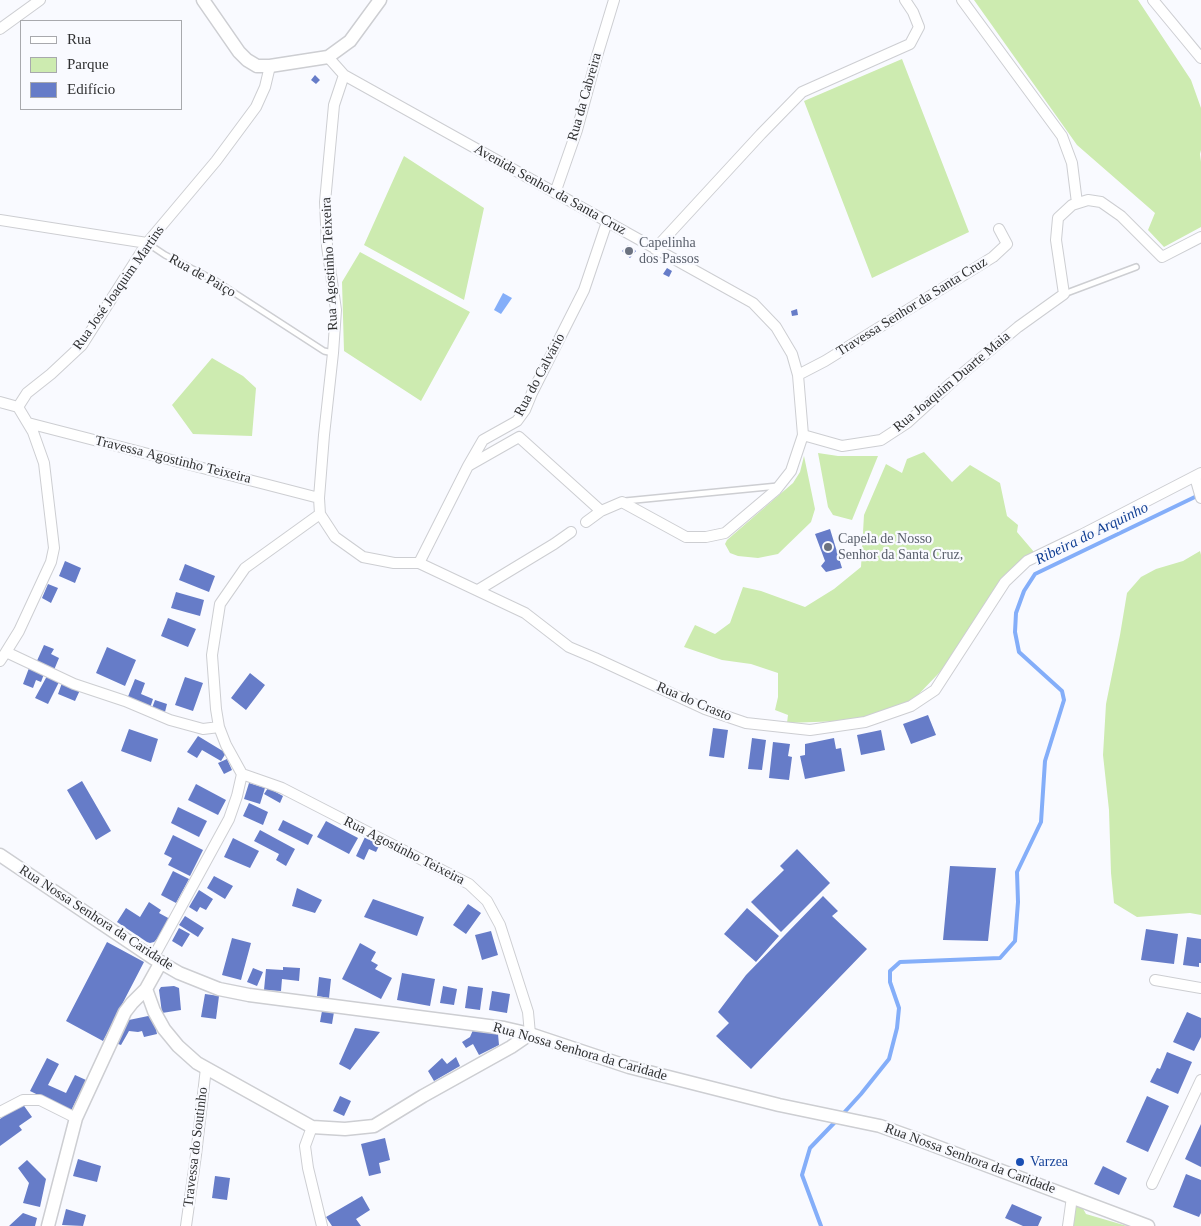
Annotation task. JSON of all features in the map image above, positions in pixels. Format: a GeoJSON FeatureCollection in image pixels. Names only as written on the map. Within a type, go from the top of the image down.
{"type":"FeatureCollection","features":[{"type":"Feature","properties":{"kind":"street"},"geometry":{"type":"LineString","coordinates":[[0,30],[40,0]]}},
{"type":"Feature","properties":{"kind":"street"},"geometry":{"type":"LineString","coordinates":[[202,0],[238,52],[246,60],[257,66],[270,66],[328,57],[350,41],[380,0]]}},
{"type":"Feature","properties":{"kind":"street","name":"Rua da Cabreira"},"geometry":{"type":"LineString","coordinates":[[555,193],[577,130],[614,0]]}},
{"type":"Feature","properties":{"kind":"street"},"geometry":{"type":"LineString","coordinates":[[655,249],[802,92],[910,44],[918,27],[913,12],[905,0]]}},
{"type":"Feature","properties":{"kind":"street"},"geometry":{"type":"LineString","coordinates":[[962,0],[1062,136],[1072,163],[1077,203]]}},
{"type":"Feature","properties":{"kind":"street"},"geometry":{"type":"LineString","coordinates":[[1153,0],[1201,58]]}},
{"type":"Feature","properties":{"kind":"street","name":"Avenida Senhor da Santa Cruz"},"geometry":{"type":"LineString","coordinates":[[328,57],[344,76],[753,303],[776,328],[792,354],[798,375],[803,435]]}},
{"type":"Feature","properties":{"kind":"street","name":"Rua José Joaquim Martins"},"geometry":{"type":"LineString","coordinates":[[18,407],[27,393],[82,345],[147,243],[216,161],[256,107],[265,87],[270,66]]}},
{"type":"Feature","properties":{"kind":"street","name":"Rua Agostinho Teixeira"},"geometry":{"type":"LineString","coordinates":[[320,514],[319,498],[336,310],[327,246],[325,202],[334,105],[344,76]]}},
{"type":"Feature","properties":{"kind":"street"},"geometry":{"type":"LineString","coordinates":[[1064,294],[1056,240],[1058,218],[1072,205],[1088,200],[1102,202],[1121,216],[1162,257],[1201,237]]}},
{"type":"Feature","properties":{"kind":"street","name":"Rua de Paiço"},"geometry":{"type":"LineString","coordinates":[[0,220],[147,243]]}},
{"type":"Feature","properties":{"kind":"street","name":"Rua do Calvário"},"geometry":{"type":"LineString","coordinates":[[420,563],[483,440],[517,421],[525,410],[584,290],[607,222]]}},
{"type":"Feature","properties":{"kind":"street","name":"Travessa Senhor da Santa Cruz"},"geometry":{"type":"LineString","coordinates":[[798,375],[825,361],[993,257],[1007,244],[999,228]]}},
{"type":"Feature","properties":{"kind":"street","name":"Rua Joaquim Duarte Maia"},"geometry":{"type":"LineString","coordinates":[[803,435],[842,446],[881,440],[907,423],[1018,327],[1064,294]]}},
{"type":"Feature","properties":{"kind":"street"},"geometry":{"type":"LineString","coordinates":[[0,402],[18,407],[33,432],[44,463],[54,548],[51,562],[19,631],[3,657],[170,720],[203,729],[219,727]]}},
{"type":"Feature","properties":{"kind":"street","name":"Travessa Agostinho Teixeira"},"geometry":{"type":"LineString","coordinates":[[28,423],[319,498]]}},
{"type":"Feature","properties":{"kind":"street"},"geometry":{"type":"LineString","coordinates":[[586,522],[602,511],[622,502],[686,537],[706,537],[725,533],[779,486],[791,471],[803,435]]}},
{"type":"Feature","properties":{"kind":"street"},"geometry":{"type":"LineString","coordinates":[[468,466],[519,437],[602,511]]}},
{"type":"Feature","properties":{"kind":"street"},"geometry":{"type":"LineString","coordinates":[[1198,478],[1201,498]]}},
{"type":"Feature","properties":{"kind":"street","name":"Rua do Crasto"},"geometry":{"type":"LineString","coordinates":[[320,514],[335,537],[363,558],[394,563],[420,563],[525,613],[569,647],[705,709],[746,723],[810,730],[865,722],[911,706],[935,690],[1005,582],[1027,561],[1198,478]]}},
{"type":"Feature","properties":{"kind":"street"},"geometry":{"type":"LineString","coordinates":[[48,1226],[76,1118],[125,1012],[146,989],[157,960],[229,819],[237,796],[242,774],[226,745],[219,727],[216,709],[212,655],[220,604],[245,568],[320,514]]}},
{"type":"Feature","properties":{"kind":"street"},"geometry":{"type":"LineString","coordinates":[[478,590],[571,532]]}},
{"type":"Feature","properties":{"kind":"street","name":"Rua Agostinho Teixeira"},"geometry":{"type":"LineString","coordinates":[[242,774],[282,788],[469,884],[487,901],[500,925],[528,1012],[530,1034]]}},
{"type":"Feature","properties":{"kind":"street","name":"Rua Nossa Senhora da Caridade"},"geometry":{"type":"LineString","coordinates":[[0,854],[157,960],[179,973],[219,989],[249,995],[504,1028],[530,1034],[629,1067],[779,1105],[880,1126],[1148,1226]]}},
{"type":"Feature","properties":{"kind":"street"},"geometry":{"type":"LineString","coordinates":[[1155,980],[1201,988]]}},
{"type":"Feature","properties":{"kind":"street"},"geometry":{"type":"LineString","coordinates":[[146,989],[154,1011],[164,1029],[178,1046],[197,1063],[312,1127],[345,1129],[374,1126],[423,1096],[511,1047],[530,1034]]}},
{"type":"Feature","properties":{"kind":"street","name":"Travessa do Soutinho"},"geometry":{"type":"LineString","coordinates":[[186,1226],[206,1068]]}},
{"type":"Feature","properties":{"kind":"street"},"geometry":{"type":"LineString","coordinates":[[1152,1184],[1201,1080]]}},
{"type":"Feature","properties":{"kind":"street"},"geometry":{"type":"LineString","coordinates":[[0,1112],[22,1100],[40,1100],[76,1118]]}},
{"type":"Feature","properties":{"kind":"street"},"geometry":{"type":"LineString","coordinates":[[312,1127],[305,1146],[308,1168],[322,1226]]}},
{"type":"Feature","properties":{"kind":"street"},"geometry":{"type":"LineString","coordinates":[[1068,1226],[1072,1197]]}},
{"type":"Feature","properties":{"kind":"lane","name":"Rua de Paiço"},"geometry":{"type":"LineString","coordinates":[[147,243],[165,255],[216,281],[324,351],[333,353]]}},
{"type":"Feature","properties":{"kind":"lane","name":"Rua Joaquim Duarte Maia"},"geometry":{"type":"LineString","coordinates":[[1064,294],[1136,267]]}},
{"type":"Feature","properties":{"kind":"lane"},"geometry":{"type":"LineString","coordinates":[[622,502],[779,486]]}},
{"type":"Feature","properties":{"kind":"green space"},"geometry":{"type":"Polygon","coordinates":[[[974,0],[1138,0],[1191,80],[1201,108],[1201,227],[1164,247],[1148,230],[1155,213],[1077,145],[974,0]]]}},
{"type":"Feature","properties":{"kind":"green space"},"geometry":{"type":"Polygon","coordinates":[[[902,59],[969,232],[872,278],[804,101],[902,59]]]}},
{"type":"Feature","properties":{"kind":"green space"},"geometry":{"type":"Polygon","coordinates":[[[404,156],[484,208],[464,300],[364,245],[404,156]]]}},
{"type":"Feature","properties":{"kind":"green space"},"geometry":{"type":"Polygon","coordinates":[[[360,252],[470,312],[421,401],[344,351],[342,282],[360,252]]]}},
{"type":"Feature","properties":{"kind":"green space"},"geometry":{"type":"Polygon","coordinates":[[[212,358],[243,376],[256,388],[252,436],[193,434],[172,405],[212,358]]]}},
{"type":"Feature","properties":{"kind":"green space"},"geometry":{"type":"Polygon","coordinates":[[[924,452],[952,482],[970,465],[1000,483],[1007,516],[1018,525],[1017,532],[1034,552],[1003,579],[940,672],[914,699],[869,720],[787,723],[788,715],[775,710],[778,697],[778,673],[751,664],[722,660],[684,647],[695,625],[715,634],[730,623],[743,587],[761,591],[805,607],[834,589],[861,567],[864,515],[886,464],[902,473],[907,459],[924,452]]]}},
{"type":"Feature","properties":{"kind":"green space"},"geometry":{"type":"Polygon","coordinates":[[[818,453],[838,456],[878,456],[852,520],[833,515],[828,507],[818,453]]]}},
{"type":"Feature","properties":{"kind":"green space"},"geometry":{"type":"Polygon","coordinates":[[[804,456],[815,509],[811,522],[778,554],[758,558],[738,556],[730,553],[725,544],[727,540],[793,483],[800,472],[804,456]]]}},
{"type":"Feature","properties":{"kind":"green space"},"geometry":{"type":"Polygon","coordinates":[[[1200,551],[1201,915],[1190,913],[1137,917],[1114,903],[1109,810],[1103,755],[1106,704],[1127,593],[1141,577],[1156,569],[1183,561],[1200,551]]]}},
{"type":"Feature","properties":{"kind":"green space"},"geometry":{"type":"Polygon","coordinates":[[[1077,1198],[1086,1214],[1127,1226],[1070,1226],[1077,1198]]]}},
{"type":"Feature","properties":{"kind":"water"},"geometry":{"type":"Polygon","coordinates":[[[503,293],[512,298],[501,314],[494,310],[503,293]]]}},
{"type":"Feature","properties":{"kind":"building"},"geometry":{"type":"Polygon","coordinates":[[[315,75],[320,80],[316,84],[311,80],[315,75]]]}},
{"type":"Feature","properties":{"kind":"building","name":"Capelinha dos Passos"},"geometry":{"type":"Polygon","coordinates":[[[628,245],[636,251],[630,258],[622,251],[628,245]]]}},
{"type":"Feature","properties":{"kind":"building"},"geometry":{"type":"Polygon","coordinates":[[[667,268],[672,271],[669,277],[663,274],[667,268]]]}},
{"type":"Feature","properties":{"kind":"building"},"geometry":{"type":"Polygon","coordinates":[[[797,309],[798,315],[792,316],[791,311],[797,309]]]}},
{"type":"Feature","properties":{"kind":"building","name":"Capela de Nosso Senhor da Santa Cruz,"},"geometry":{"type":"Polygon","coordinates":[[[830,529],[842,568],[826,572],[821,566],[825,561],[815,534],[830,529]]]}},
{"type":"Feature","properties":{"kind":"building"},"geometry":{"type":"Polygon","coordinates":[[[65,561],[81,568],[75,583],[59,576],[65,561]]]}},
{"type":"Feature","properties":{"kind":"building"},"geometry":{"type":"Polygon","coordinates":[[[185,564],[215,576],[209,592],[179,580],[185,564]]]}},
{"type":"Feature","properties":{"kind":"building"},"geometry":{"type":"Polygon","coordinates":[[[48,584],[58,588],[51,603],[42,598],[48,584]]]}},
{"type":"Feature","properties":{"kind":"building"},"geometry":{"type":"Polygon","coordinates":[[[176,592],[204,600],[200,616],[171,608],[176,592]]]}},
{"type":"Feature","properties":{"kind":"building"},"geometry":{"type":"Polygon","coordinates":[[[168,618],[196,629],[188,647],[161,636],[168,618]]]}},
{"type":"Feature","properties":{"kind":"building"},"geometry":{"type":"Polygon","coordinates":[[[44,645],[54,649],[51,654],[59,658],[54,670],[36,663],[44,645]]]}},
{"type":"Feature","properties":{"kind":"building"},"geometry":{"type":"Polygon","coordinates":[[[107,647],[136,660],[125,686],[96,673],[107,647]]]}},
{"type":"Feature","properties":{"kind":"building"},"geometry":{"type":"Polygon","coordinates":[[[29,668],[44,674],[41,682],[36,680],[33,688],[23,684],[29,668]]]}},
{"type":"Feature","properties":{"kind":"building"},"geometry":{"type":"Polygon","coordinates":[[[250,673],[265,685],[246,710],[231,698],[250,673]]]}},
{"type":"Feature","properties":{"kind":"building"},"geometry":{"type":"Polygon","coordinates":[[[47,676],[59,682],[48,704],[35,698],[47,676]]]}},
{"type":"Feature","properties":{"kind":"building"},"geometry":{"type":"Polygon","coordinates":[[[185,677],[203,683],[193,711],[175,705],[185,677]]]}},
{"type":"Feature","properties":{"kind":"building"},"geometry":{"type":"Polygon","coordinates":[[[135,679],[145,683],[141,694],[153,699],[150,708],[127,699],[135,679]]]}},
{"type":"Feature","properties":{"kind":"building"},"geometry":{"type":"Polygon","coordinates":[[[62,683],[80,690],[75,701],[58,694],[62,683]]]}},
{"type":"Feature","properties":{"kind":"building"},"geometry":{"type":"Polygon","coordinates":[[[155,700],[167,704],[165,712],[152,708],[155,700]]]}},
{"type":"Feature","properties":{"kind":"building"},"geometry":{"type":"Polygon","coordinates":[[[928,715],[936,735],[911,744],[903,724],[928,715]]]}},
{"type":"Feature","properties":{"kind":"building"},"geometry":{"type":"Polygon","coordinates":[[[713,728],[728,730],[724,758],[709,756],[713,728]]]}},
{"type":"Feature","properties":{"kind":"building"},"geometry":{"type":"Polygon","coordinates":[[[129,729],[158,739],[151,762],[121,751],[129,729]]]}},
{"type":"Feature","properties":{"kind":"building"},"geometry":{"type":"Polygon","coordinates":[[[881,730],[885,750],[861,755],[857,735],[881,730]]]}},
{"type":"Feature","properties":{"kind":"building"},"geometry":{"type":"Polygon","coordinates":[[[198,736],[226,753],[221,761],[202,750],[197,758],[187,752],[198,736]]]}},
{"type":"Feature","properties":{"kind":"building"},"geometry":{"type":"Polygon","coordinates":[[[752,738],[766,740],[762,770],[748,769],[752,738]]]}},
{"type":"Feature","properties":{"kind":"building"},"geometry":{"type":"Polygon","coordinates":[[[834,738],[836,749],[841,748],[845,771],[805,779],[800,756],[805,755],[805,744],[834,738]]]}},
{"type":"Feature","properties":{"kind":"building"},"geometry":{"type":"Polygon","coordinates":[[[773,742],[790,744],[788,756],[792,757],[789,780],[769,778],[773,742]]]}},
{"type":"Feature","properties":{"kind":"building"},"geometry":{"type":"Polygon","coordinates":[[[227,759],[232,770],[224,774],[218,763],[227,759]]]}},
{"type":"Feature","properties":{"kind":"building"},"geometry":{"type":"Polygon","coordinates":[[[82,781],[111,831],[96,840],[67,790],[82,781]]]}},
{"type":"Feature","properties":{"kind":"building"},"geometry":{"type":"Polygon","coordinates":[[[249,783],[265,788],[260,804],[244,799],[249,783]]]}},
{"type":"Feature","properties":{"kind":"building"},"geometry":{"type":"Polygon","coordinates":[[[196,784],[226,800],[218,815],[188,800],[196,784]]]}},
{"type":"Feature","properties":{"kind":"building"},"geometry":{"type":"Polygon","coordinates":[[[268,788],[283,796],[280,803],[264,794],[268,788]]]}},
{"type":"Feature","properties":{"kind":"building"},"geometry":{"type":"Polygon","coordinates":[[[249,803],[268,812],[263,825],[243,816],[249,803]]]}},
{"type":"Feature","properties":{"kind":"building"},"geometry":{"type":"Polygon","coordinates":[[[178,807],[207,821],[199,837],[171,823],[178,807]]]}},
{"type":"Feature","properties":{"kind":"building"},"geometry":{"type":"Polygon","coordinates":[[[283,820],[313,835],[308,845],[278,830],[283,820]]]}},
{"type":"Feature","properties":{"kind":"building"},"geometry":{"type":"Polygon","coordinates":[[[326,821],[358,838],[349,854],[317,837],[326,821]]]}},
{"type":"Feature","properties":{"kind":"building"},"geometry":{"type":"Polygon","coordinates":[[[260,830],[295,849],[286,866],[276,860],[279,854],[254,841],[260,830]]]}},
{"type":"Feature","properties":{"kind":"building"},"geometry":{"type":"Polygon","coordinates":[[[173,835],[203,850],[190,876],[168,865],[172,858],[164,854],[173,835]]]}},
{"type":"Feature","properties":{"kind":"building"},"geometry":{"type":"Polygon","coordinates":[[[365,837],[380,844],[376,852],[369,849],[364,860],[356,856],[365,837]]]}},
{"type":"Feature","properties":{"kind":"building"},"geometry":{"type":"Polygon","coordinates":[[[233,838],[259,851],[250,868],[224,857],[233,838]]]}},
{"type":"Feature","properties":{"kind":"building"},"geometry":{"type":"Polygon","coordinates":[[[797,849],[830,883],[781,932],[751,902],[784,870],[780,866],[797,849]]]}},
{"type":"Feature","properties":{"kind":"building"},"geometry":{"type":"Polygon","coordinates":[[[950,866],[996,868],[988,941],[943,940],[950,866]]]}},
{"type":"Feature","properties":{"kind":"building"},"geometry":{"type":"Polygon","coordinates":[[[173,871],[189,879],[176,903],[161,895],[173,871]]]}},
{"type":"Feature","properties":{"kind":"building"},"geometry":{"type":"Polygon","coordinates":[[[214,876],[233,886],[225,899],[207,888],[214,876]]]}},
{"type":"Feature","properties":{"kind":"building"},"geometry":{"type":"Polygon","coordinates":[[[297,888],[322,900],[315,913],[292,906],[297,888]]]}},
{"type":"Feature","properties":{"kind":"building"},"geometry":{"type":"Polygon","coordinates":[[[199,890],[213,899],[206,910],[200,907],[197,912],[189,907],[199,890]]]}},
{"type":"Feature","properties":{"kind":"building"},"geometry":{"type":"Polygon","coordinates":[[[823,896],[838,911],[832,916],[867,949],[751,1069],[716,1036],[729,1023],[718,1012],[746,975],[823,896]]]}},
{"type":"Feature","properties":{"kind":"building"},"geometry":{"type":"Polygon","coordinates":[[[373,899],[424,917],[417,936],[364,917],[373,899]]]}},
{"type":"Feature","properties":{"kind":"building"},"geometry":{"type":"Polygon","coordinates":[[[149,902],[161,910],[159,913],[170,919],[157,939],[150,943],[117,922],[126,908],[140,917],[149,902]]]}},
{"type":"Feature","properties":{"kind":"building"},"geometry":{"type":"Polygon","coordinates":[[[468,904],[481,913],[466,934],[453,925],[468,904]]]}},
{"type":"Feature","properties":{"kind":"building"},"geometry":{"type":"Polygon","coordinates":[[[747,908],[779,936],[756,962],[724,934],[747,908]]]}},
{"type":"Feature","properties":{"kind":"building"},"geometry":{"type":"Polygon","coordinates":[[[185,916],[204,928],[198,937],[179,925],[185,916]]]}},
{"type":"Feature","properties":{"kind":"building"},"geometry":{"type":"Polygon","coordinates":[[[179,928],[190,934],[182,947],[172,941],[179,928]]]}},
{"type":"Feature","properties":{"kind":"building"},"geometry":{"type":"Polygon","coordinates":[[[1146,929],[1178,934],[1174,964],[1141,960],[1146,929]]]}},
{"type":"Feature","properties":{"kind":"building"},"geometry":{"type":"Polygon","coordinates":[[[491,931],[498,955],[482,960],[475,935],[491,931]]]}},
{"type":"Feature","properties":{"kind":"building"},"geometry":{"type":"Polygon","coordinates":[[[1187,937],[1201,939],[1201,963],[1199,963],[1199,967],[1183,965],[1187,937]]]}},
{"type":"Feature","properties":{"kind":"building"},"geometry":{"type":"Polygon","coordinates":[[[232,938],[251,943],[241,980],[222,975],[232,938]]]}},
{"type":"Feature","properties":{"kind":"building"},"geometry":{"type":"Polygon","coordinates":[[[107,942],[144,962],[103,1041],[66,1021],[107,942]]]}},
{"type":"Feature","properties":{"kind":"building"},"geometry":{"type":"Polygon","coordinates":[[[360,943],[376,952],[371,961],[378,965],[375,969],[392,978],[381,999],[342,979],[360,943]]]}},
{"type":"Feature","properties":{"kind":"building"},"geometry":{"type":"Polygon","coordinates":[[[283,967],[300,968],[299,981],[282,979],[281,991],[264,990],[266,969],[283,970],[283,967]]]}},
{"type":"Feature","properties":{"kind":"building"},"geometry":{"type":"Polygon","coordinates":[[[253,968],[263,972],[257,986],[247,982],[253,968]]]}},
{"type":"Feature","properties":{"kind":"building"},"geometry":{"type":"Polygon","coordinates":[[[402,973],[435,979],[430,1006],[397,1000],[402,973]]]}},
{"type":"Feature","properties":{"kind":"building"},"geometry":{"type":"Polygon","coordinates":[[[319,977],[331,979],[329,998],[317,996],[319,977]]]}},
{"type":"Feature","properties":{"kind":"building"},"geometry":{"type":"Polygon","coordinates":[[[174,986],[179,988],[181,1010],[162,1013],[159,990],[161,987],[174,986]]]}},
{"type":"Feature","properties":{"kind":"building"},"geometry":{"type":"Polygon","coordinates":[[[443,986],[457,989],[454,1005],[440,1003],[443,986]]]}},
{"type":"Feature","properties":{"kind":"building"},"geometry":{"type":"Polygon","coordinates":[[[468,986],[483,988],[480,1010],[465,1008],[468,986]]]}},
{"type":"Feature","properties":{"kind":"building"},"geometry":{"type":"Polygon","coordinates":[[[492,991],[510,994],[507,1013],[489,1010],[492,991]]]}},
{"type":"Feature","properties":{"kind":"building"},"geometry":{"type":"Polygon","coordinates":[[[205,994],[219,996],[216,1019],[201,1017],[205,994]]]}},
{"type":"Feature","properties":{"kind":"building"},"geometry":{"type":"Polygon","coordinates":[[[322,1011],[334,1012],[332,1024],[320,1022],[322,1011]]]}},
{"type":"Feature","properties":{"kind":"building"},"geometry":{"type":"Polygon","coordinates":[[[1187,1012],[1201,1018],[1201,1037],[1194,1051],[1173,1042],[1187,1012]]]}},
{"type":"Feature","properties":{"kind":"building"},"geometry":{"type":"Polygon","coordinates":[[[153,1015],[157,1034],[144,1037],[142,1031],[129,1031],[121,1045],[115,1043],[124,1021],[153,1015]]]}},
{"type":"Feature","properties":{"kind":"building"},"geometry":{"type":"Polygon","coordinates":[[[355,1028],[380,1032],[350,1070],[339,1064],[355,1028]]]}},
{"type":"Feature","properties":{"kind":"building"},"geometry":{"type":"Polygon","coordinates":[[[473,1030],[498,1034],[499,1045],[479,1055],[473,1044],[466,1048],[462,1042],[470,1037],[473,1030]]]}},
{"type":"Feature","properties":{"kind":"building"},"geometry":{"type":"Polygon","coordinates":[[[1167,1052],[1192,1062],[1178,1094],[1150,1082],[1157,1068],[1160,1069],[1167,1052]]]}},
{"type":"Feature","properties":{"kind":"building"},"geometry":{"type":"Polygon","coordinates":[[[456,1057],[460,1066],[434,1081],[428,1071],[442,1058],[447,1064],[456,1057]]]}},
{"type":"Feature","properties":{"kind":"building"},"geometry":{"type":"Polygon","coordinates":[[[47,1058],[59,1064],[48,1085],[66,1093],[75,1075],[86,1080],[72,1109],[69,1110],[30,1091],[47,1058]]]}},
{"type":"Feature","properties":{"kind":"building"},"geometry":{"type":"Polygon","coordinates":[[[340,1096],[351,1101],[344,1116],[333,1111],[340,1096]]]}},
{"type":"Feature","properties":{"kind":"building"},"geometry":{"type":"Polygon","coordinates":[[[1147,1096],[1169,1106],[1148,1152],[1126,1142],[1147,1096]]]}},
{"type":"Feature","properties":{"kind":"building"},"geometry":{"type":"Polygon","coordinates":[[[22,1103],[32,1117],[19,1126],[22,1130],[0,1146],[0,1119],[22,1103]]]}},
{"type":"Feature","properties":{"kind":"building"},"geometry":{"type":"Polygon","coordinates":[[[1201,1124],[1201,1167],[1185,1159],[1201,1124]]]}},
{"type":"Feature","properties":{"kind":"building"},"geometry":{"type":"Polygon","coordinates":[[[385,1138],[390,1160],[379,1163],[381,1173],[369,1176],[361,1144],[385,1138]]]}},
{"type":"Feature","properties":{"kind":"building"},"geometry":{"type":"Polygon","coordinates":[[[78,1159],[101,1166],[97,1182],[73,1176],[78,1159]]]}},
{"type":"Feature","properties":{"kind":"building"},"geometry":{"type":"Polygon","coordinates":[[[27,1160],[46,1179],[40,1207],[23,1203],[29,1183],[18,1168],[27,1160]]]}},
{"type":"Feature","properties":{"kind":"building"},"geometry":{"type":"Polygon","coordinates":[[[1103,1166],[1127,1178],[1119,1195],[1094,1184],[1103,1166]]]}},
{"type":"Feature","properties":{"kind":"building"},"geometry":{"type":"Polygon","coordinates":[[[1186,1174],[1201,1180],[1201,1213],[1199,1217],[1173,1207],[1186,1174]]]}},
{"type":"Feature","properties":{"kind":"building"},"geometry":{"type":"Polygon","coordinates":[[[215,1176],[230,1178],[227,1200],[212,1198],[215,1176]]]}},
{"type":"Feature","properties":{"kind":"building"},"geometry":{"type":"Polygon","coordinates":[[[362,1196],[370,1210],[356,1219],[361,1226],[332,1226],[326,1217],[362,1196]]]}},
{"type":"Feature","properties":{"kind":"building"},"geometry":{"type":"Polygon","coordinates":[[[1012,1204],[1042,1217],[1038,1226],[1023,1226],[1005,1218],[1012,1204]]]}},
{"type":"Feature","properties":{"kind":"building"},"geometry":{"type":"Polygon","coordinates":[[[66,1209],[86,1215],[83,1226],[62,1225],[66,1209]]]}},
{"type":"Feature","properties":{"kind":"building"},"geometry":{"type":"Polygon","coordinates":[[[23,1213],[37,1218],[35,1226],[9,1226],[23,1213]]]}},
{"type":"Feature","properties":{"kind":"waterway","name":"Ribeira do Arquinho"},"geometry":{"type":"LineString","coordinates":[[841,1116],[889,1059],[897,1028],[899,1008],[890,982],[890,971],[900,962],[1000,958],[1015,941],[1018,902],[1017,872],[1041,822],[1045,761],[1064,700],[1062,691],[1019,652],[1015,632],[1016,613],[1024,591],[1035,574],[1199,495]]}},
{"type":"Feature","properties":{"kind":"waterway","name":"Ribeira do Arquinho"},"geometry":{"type":"LineString","coordinates":[[821,1226],[802,1175],[810,1148],[836,1121]]}},
{"type":"Feature","properties":{"kind":"place","name":"Capelinha dos Passos"},"geometry":{"type":"Point","coordinates":[629,251]}},
{"type":"Feature","properties":{"kind":"place","name":"Capela de Nosso Senhor da Santa Cruz,"},"geometry":{"type":"Point","coordinates":[828,547]}},
{"type":"Feature","properties":{"kind":"place","name":"Varzea"},"geometry":{"type":"Point","coordinates":[1020,1162]}}]}
